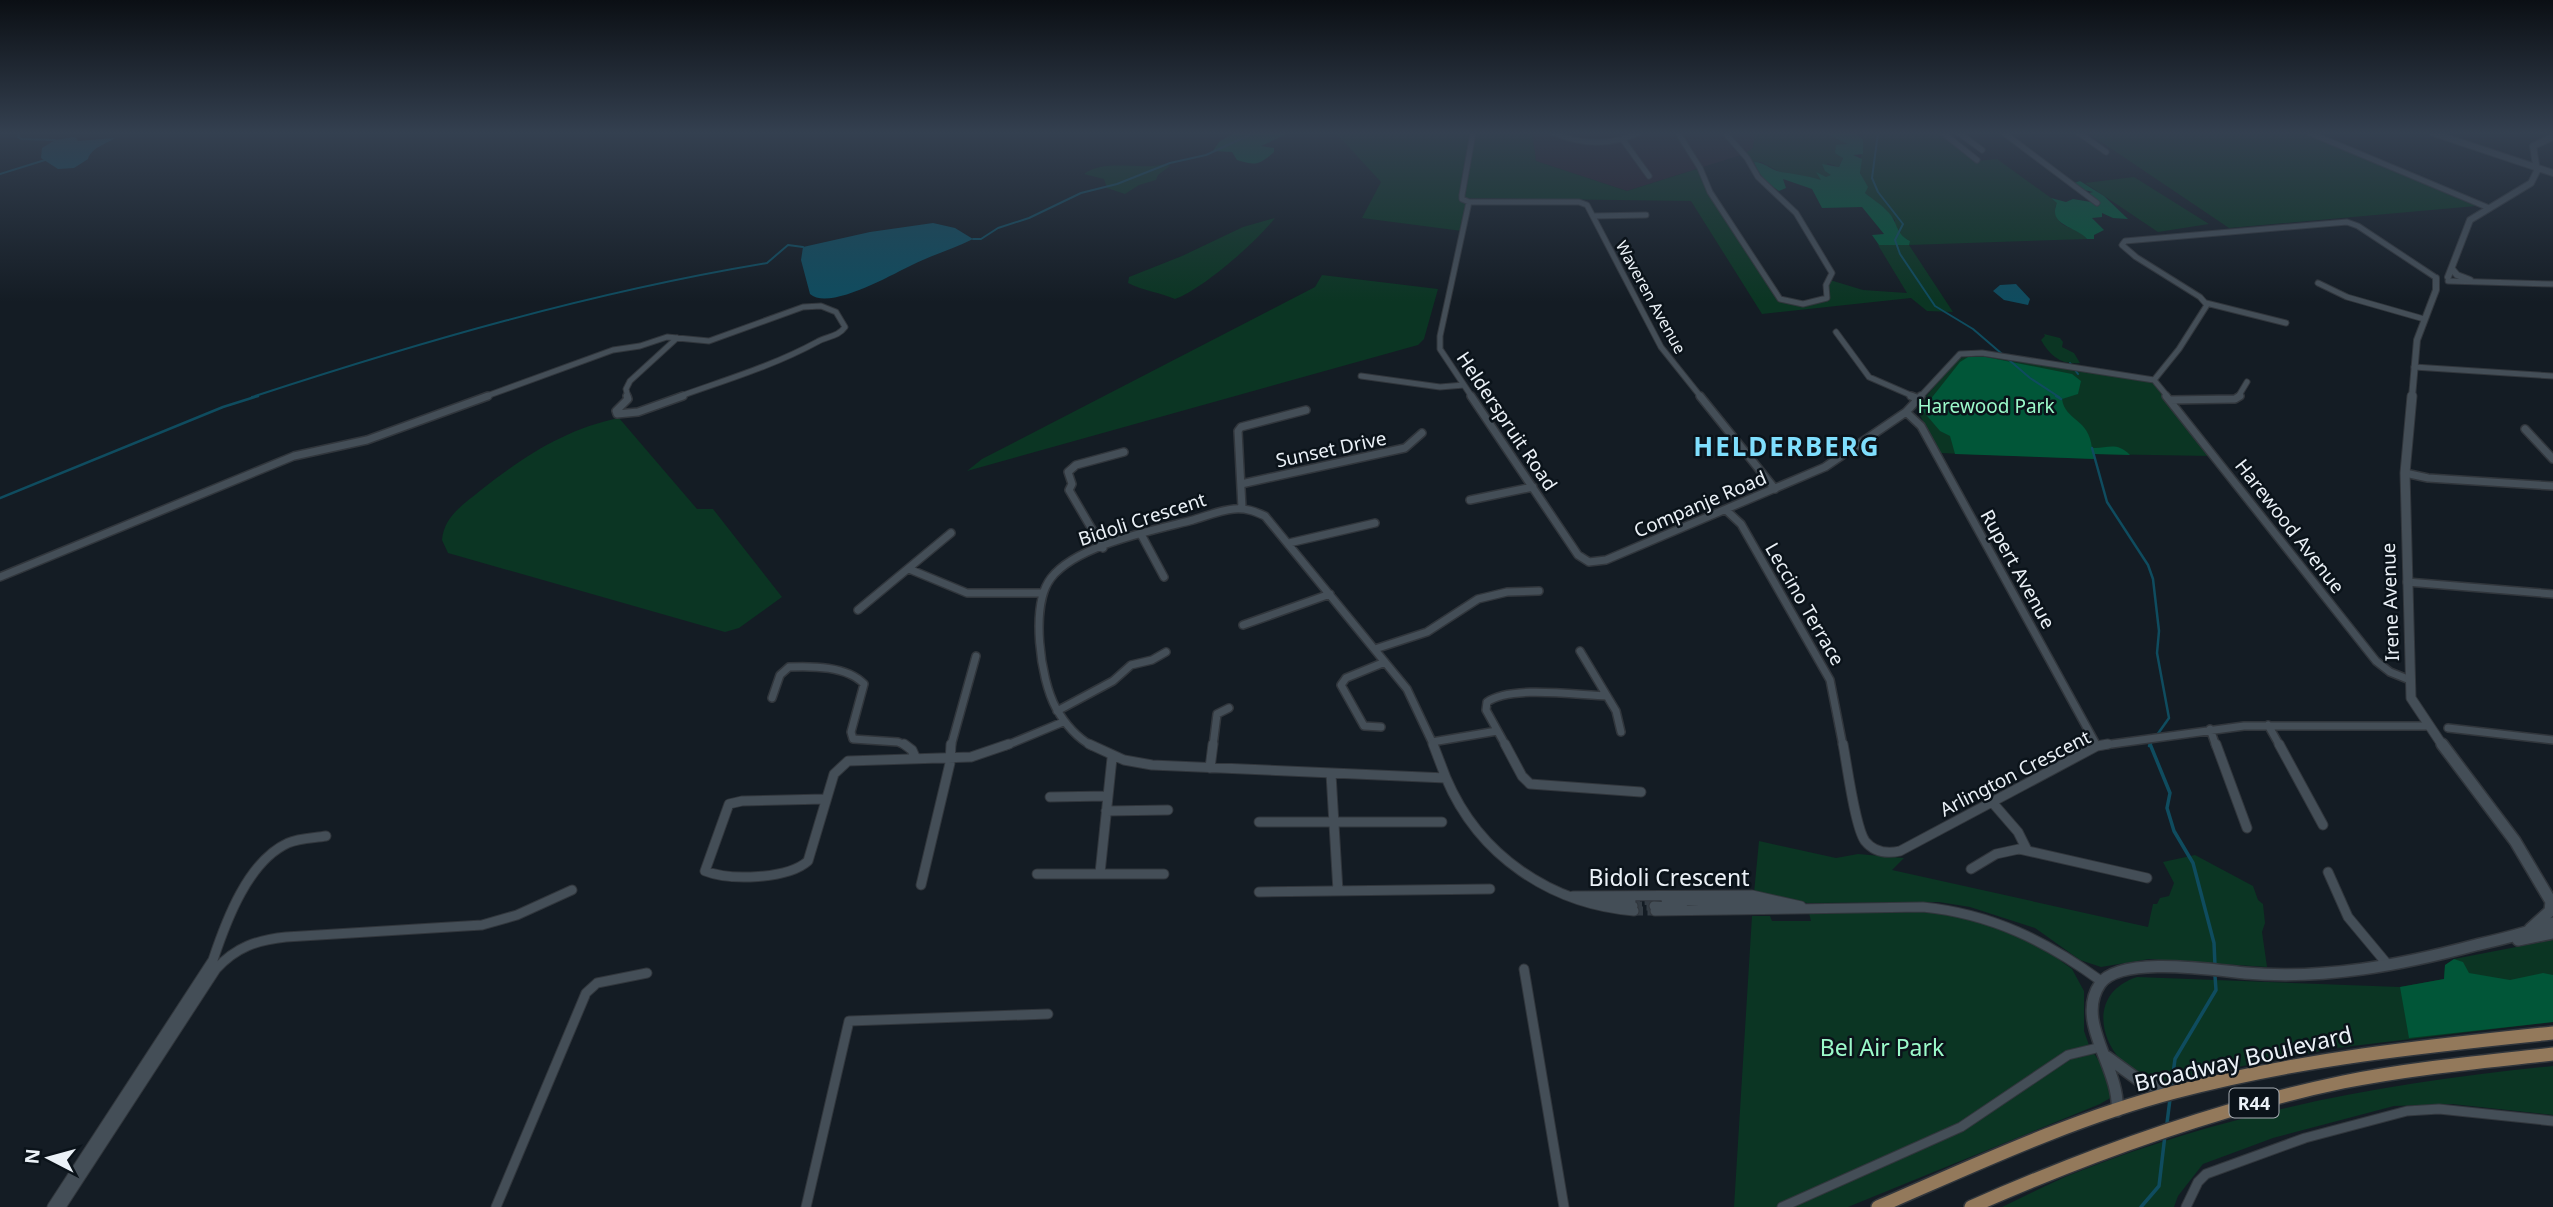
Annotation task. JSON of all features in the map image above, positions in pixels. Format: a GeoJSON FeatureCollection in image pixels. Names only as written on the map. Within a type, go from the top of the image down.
{"type":"FeatureCollection","features":[{"type":"Feature","properties":{"kind":"main road","name":"Broadway Boulevard"},"geometry":{"type":"LineString","coordinates":[[1878,1207],[2012,1149],[2174,1093],[2349,1056],[2553,1033]]}},
{"type":"Feature","properties":{"kind":"main road","name":"R44"},"geometry":{"type":"LineString","coordinates":[[1970,1207],[2049,1172],[2156,1132],[2233,1108],[2399,1072],[2553,1054]]}},
{"type":"Feature","properties":{"kind":"street","name":"Helderspruit Road"},"geometry":{"type":"LineString","coordinates":[[1463,189],[1462,199],[1469,202],[1440,349],[1578,555],[1589,562]]}},
{"type":"Feature","properties":{"kind":"street"},"geometry":{"type":"LineString","coordinates":[[1709,189],[1780,299],[1788,303],[1804,304],[1827,298],[1826,285],[1832,273],[1824,257],[1796,214],[1771,189]]}},
{"type":"Feature","properties":{"kind":"street"},"geometry":{"type":"LineString","coordinates":[[2079,189],[2097,203]]}},
{"type":"Feature","properties":{"kind":"street"},"geometry":{"type":"LineString","coordinates":[[2444,189],[2489,208]]}},
{"type":"Feature","properties":{"kind":"street","name":"Irene Avenue"},"geometry":{"type":"LineString","coordinates":[[2522,189],[2468,222],[2452,267],[2435,290],[2417,340],[2405,473],[2410,680],[2413,703],[2428,726],[2486,800],[2551,896]]}},
{"type":"Feature","properties":{"kind":"street"},"geometry":{"type":"LineString","coordinates":[[1469,202],[1579,202],[1587,205],[1593,216],[1646,215]]}},
{"type":"Feature","properties":{"kind":"street","name":"Waveren Avenue"},"geometry":{"type":"LineString","coordinates":[[1593,216],[1661,347],[1775,489]]}},
{"type":"Feature","properties":{"kind":"street"},"geometry":{"type":"LineString","coordinates":[[2286,323],[2206,303],[2136,257],[2122,243],[2347,222],[2358,226],[2420,267],[2442,278],[2553,285]]}},
{"type":"Feature","properties":{"kind":"street"},"geometry":{"type":"LineString","coordinates":[[2452,267],[2457,275],[2473,281]]}},
{"type":"Feature","properties":{"kind":"street"},"geometry":{"type":"LineString","coordinates":[[2318,283],[2339,295],[2424,319]]}},
{"type":"Feature","properties":{"kind":"street"},"geometry":{"type":"LineString","coordinates":[[2154,380],[2206,310],[2206,303]]}},
{"type":"Feature","properties":{"kind":"street"},"geometry":{"type":"LineString","coordinates":[[0,577],[294,457],[367,440],[613,350],[644,345],[668,337],[714,340],[791,310],[824,306],[839,314],[845,324],[841,333],[818,341],[800,353],[638,411],[617,414],[616,411],[628,399],[626,389],[630,381],[677,338]]}},
{"type":"Feature","properties":{"kind":"street"},"geometry":{"type":"LineString","coordinates":[[1836,332],[1869,377],[1919,399]]}},
{"type":"Feature","properties":{"kind":"street","name":"Companje Road"},"geometry":{"type":"LineString","coordinates":[[1589,562],[1606,561],[1825,467],[1906,412],[1956,356],[1966,353],[2154,380]]}},
{"type":"Feature","properties":{"kind":"street"},"geometry":{"type":"LineString","coordinates":[[2414,367],[2553,376]]}},
{"type":"Feature","properties":{"kind":"street"},"geometry":{"type":"LineString","coordinates":[[1361,376],[1440,387],[1464,385]]}},
{"type":"Feature","properties":{"kind":"street","name":"Harewood Avenue"},"geometry":{"type":"LineString","coordinates":[[2154,380],[2376,661],[2390,672],[2410,680]]}},
{"type":"Feature","properties":{"kind":"street"},"geometry":{"type":"LineString","coordinates":[[2170,400],[2235,399],[2240,396],[2247,382]]}},
{"type":"Feature","properties":{"kind":"street"},"geometry":{"type":"LineString","coordinates":[[1242,508],[1238,430],[1306,410]]}},
{"type":"Feature","properties":{"kind":"street","name":"Rupert Avenue"},"geometry":{"type":"LineString","coordinates":[[1906,412],[1921,426],[2097,746]]}},
{"type":"Feature","properties":{"kind":"street"},"geometry":{"type":"LineString","coordinates":[[2525,429],[2553,459]]}},
{"type":"Feature","properties":{"kind":"street","name":"Sunset Drive"},"geometry":{"type":"LineString","coordinates":[[1241,484],[1405,449],[1422,433]]}},
{"type":"Feature","properties":{"kind":"street"},"geometry":{"type":"LineString","coordinates":[[1103,548],[1069,490],[1072,484],[1068,472],[1072,467],[1124,452]]}},
{"type":"Feature","properties":{"kind":"street"},"geometry":{"type":"LineString","coordinates":[[2405,473],[2437,479],[2553,486]]}},
{"type":"Feature","properties":{"kind":"street"},"geometry":{"type":"LineString","coordinates":[[1470,500],[1533,487]]}},
{"type":"Feature","properties":{"kind":"street","name":"Bidoli Crescent"},"geometry":{"type":"LineString","coordinates":[[1042,593],[1051,576],[1068,563],[1103,548],[1242,508],[1261,512],[1413,698],[1447,778],[1469,819],[1487,842],[1524,875],[1566,896],[1618,911],[1633,906],[1566,896]]}},
{"type":"Feature","properties":{"kind":"street","name":"Leccino Terrace"},"geometry":{"type":"LineString","coordinates":[[1726,510],[1741,524],[1830,680],[1861,834],[1868,844]]}},
{"type":"Feature","properties":{"kind":"street"},"geometry":{"type":"LineString","coordinates":[[1289,543],[1376,523]]}},
{"type":"Feature","properties":{"kind":"street"},"geometry":{"type":"LineString","coordinates":[[858,610],[951,533]]}},
{"type":"Feature","properties":{"kind":"street"},"geometry":{"type":"LineString","coordinates":[[1142,536],[1164,577]]}},
{"type":"Feature","properties":{"kind":"street"},"geometry":{"type":"LineString","coordinates":[[909,569],[967,593],[1042,593],[1041,664],[1050,697],[1063,722],[1079,739],[1112,758],[1153,765],[1447,778]]}},
{"type":"Feature","properties":{"kind":"street"},"geometry":{"type":"LineString","coordinates":[[2407,582],[2553,594]]}},
{"type":"Feature","properties":{"kind":"street"},"geometry":{"type":"LineString","coordinates":[[1375,649],[1427,632],[1478,599],[1507,592],[1539,591]]}},
{"type":"Feature","properties":{"kind":"street"},"geometry":{"type":"LineString","coordinates":[[1243,625],[1330,594]]}},
{"type":"Feature","properties":{"kind":"street"},"geometry":{"type":"LineString","coordinates":[[1580,651],[1619,718],[1621,732]]}},
{"type":"Feature","properties":{"kind":"street"},"geometry":{"type":"LineString","coordinates":[[1057,711],[1113,681],[1131,665],[1152,660],[1166,652]]}},
{"type":"Feature","properties":{"kind":"street"},"geometry":{"type":"LineString","coordinates":[[921,885],[976,656]]}},
{"type":"Feature","properties":{"kind":"street"},"geometry":{"type":"LineString","coordinates":[[1381,727],[1364,726],[1342,685],[1346,678],[1385,662]]}},
{"type":"Feature","properties":{"kind":"street"},"geometry":{"type":"LineString","coordinates":[[772,698],[780,675],[789,667],[857,676],[864,684],[851,732],[853,739],[863,742],[902,742],[910,747],[916,759]]}},
{"type":"Feature","properties":{"kind":"street"},"geometry":{"type":"LineString","coordinates":[[1607,696],[1503,694],[1494,696],[1485,706],[1522,776],[1530,784],[1641,792]]}},
{"type":"Feature","properties":{"kind":"street"},"geometry":{"type":"LineString","coordinates":[[1210,768],[1217,714],[1229,708]]}},
{"type":"Feature","properties":{"kind":"street"},"geometry":{"type":"LineString","coordinates":[[825,799],[742,800],[729,804],[718,828],[705,871],[715,876],[798,872],[808,861],[834,774],[842,764],[853,759],[950,760],[993,751],[1063,722]]}},
{"type":"Feature","properties":{"kind":"street"},"geometry":{"type":"LineString","coordinates":[[2269,725],[2323,825]]}},
{"type":"Feature","properties":{"kind":"street","name":"Arlington Crescent"},"geometry":{"type":"LineString","coordinates":[[1868,844],[1880,852],[1897,853],[2097,746],[2210,730],[2269,725],[2428,726]]}},
{"type":"Feature","properties":{"kind":"street"},"geometry":{"type":"LineString","coordinates":[[2448,728],[2553,740]]}},
{"type":"Feature","properties":{"kind":"street"},"geometry":{"type":"LineString","coordinates":[[2210,730],[2247,828]]}},
{"type":"Feature","properties":{"kind":"street"},"geometry":{"type":"LineString","coordinates":[[1432,742],[1497,731]]}},
{"type":"Feature","properties":{"kind":"street"},"geometry":{"type":"LineString","coordinates":[[1100,873],[1112,758]]}},
{"type":"Feature","properties":{"kind":"street"},"geometry":{"type":"LineString","coordinates":[[1331,774],[1338,891]]}},
{"type":"Feature","properties":{"kind":"street"},"geometry":{"type":"LineString","coordinates":[[1050,797],[1108,796]]}},
{"type":"Feature","properties":{"kind":"street"},"geometry":{"type":"LineString","coordinates":[[1992,802],[2018,832],[2027,850]]}},
{"type":"Feature","properties":{"kind":"street"},"geometry":{"type":"LineString","coordinates":[[1106,811],[1168,810]]}},
{"type":"Feature","properties":{"kind":"street"},"geometry":{"type":"LineString","coordinates":[[1259,822],[1442,822]]}},
{"type":"Feature","properties":{"kind":"street"},"geometry":{"type":"LineString","coordinates":[[51,1207],[213,960],[227,917],[256,870],[282,846],[300,839],[326,836]]}},
{"type":"Feature","properties":{"kind":"street"},"geometry":{"type":"LineString","coordinates":[[1971,869],[2005,851],[2027,850],[2056,859],[2147,878]]}},
{"type":"Feature","properties":{"kind":"street"},"geometry":{"type":"LineString","coordinates":[[2328,872],[2348,917],[2389,966]]}},
{"type":"Feature","properties":{"kind":"street"},"geometry":{"type":"LineString","coordinates":[[1037,874],[1164,874]]}},
{"type":"Feature","properties":{"kind":"street"},"geometry":{"type":"LineString","coordinates":[[1259,892],[1490,889]]}},
{"type":"Feature","properties":{"kind":"street"},"geometry":{"type":"LineString","coordinates":[[61,1207],[209,980],[233,951],[254,941],[286,936],[482,926],[524,913],[572,890]]}},
{"type":"Feature","properties":{"kind":"street","name":"Bidoli Crescent"},"geometry":{"type":"LineString","coordinates":[[1566,896],[1752,895],[1776,905]]}},
{"type":"Feature","properties":{"kind":"street"},"geometry":{"type":"LineString","coordinates":[[2117,1111],[2117,1085],[2090,1017],[2101,981],[2117,972],[2136,967],[2302,976],[2389,966],[2519,934],[2535,927],[2550,911],[2551,896]]}},
{"type":"Feature","properties":{"kind":"street","name":"Bidoli Crescent"},"geometry":{"type":"LineString","coordinates":[[1776,905],[1708,911],[1654,906],[1776,905],[1812,909],[1923,907],[1965,911],[1997,920],[2044,941],[2101,981]]}},
{"type":"Feature","properties":{"kind":"street"},"geometry":{"type":"LineString","coordinates":[[2519,934],[2553,923]]}},
{"type":"Feature","properties":{"kind":"street"},"geometry":{"type":"LineString","coordinates":[[2499,941],[2553,933]]}},
{"type":"Feature","properties":{"kind":"street"},"geometry":{"type":"LineString","coordinates":[[1524,969],[1564,1207]]}},
{"type":"Feature","properties":{"kind":"street"},"geometry":{"type":"LineString","coordinates":[[496,1207],[586,993],[597,983],[647,973]]}},
{"type":"Feature","properties":{"kind":"street"},"geometry":{"type":"LineString","coordinates":[[806,1207],[849,1021],[1048,1014]]}},
{"type":"Feature","properties":{"kind":"street"},"geometry":{"type":"LineString","coordinates":[[1782,1207],[1961,1127],[2068,1055],[2103,1051],[2140,1081],[2174,1093]]}},
{"type":"Feature","properties":{"kind":"street"},"geometry":{"type":"LineString","coordinates":[[2186,1207],[2198,1182],[2206,1174],[2305,1138],[2407,1111],[2439,1110],[2553,1121]]}},
{"type":"Feature","properties":{"kind":"green space"},"geometry":{"type":"Polygon","coordinates":[[[1111,189],[1132,189],[1125,194],[1111,189]]]}},
{"type":"Feature","properties":{"kind":"green space"},"geometry":{"type":"Polygon","coordinates":[[[1377,189],[1463,189],[1462,195],[1469,202],[1462,231],[1362,218],[1377,189]]]}},
{"type":"Feature","properties":{"kind":"green space"},"geometry":{"type":"Polygon","coordinates":[[[1466,189],[1709,189],[1780,299],[1791,304],[1827,298],[1830,280],[1863,290],[1907,293],[1878,245],[1908,245],[1910,241],[1895,229],[1895,220],[1865,193],[1866,189],[2039,189],[2058,203],[2055,207],[2059,221],[2087,239],[1909,245],[1953,312],[1927,311],[1911,298],[1762,314],[1691,201],[1464,198],[1466,189]]]}},
{"type":"Feature","properties":{"kind":"green space"},"geometry":{"type":"Polygon","coordinates":[[[1812,189],[1867,189],[1865,193],[1891,215],[1901,234],[1910,241],[1909,245],[1879,245],[1872,235],[1884,234],[1862,207],[1822,208],[1812,189]]]}},
{"type":"Feature","properties":{"kind":"green space"},"geometry":{"type":"Polygon","coordinates":[[[2081,189],[2093,189],[2104,196],[2128,219],[2113,218],[2102,213],[2102,217],[2092,218],[2104,230],[2094,235],[2094,239],[2087,239],[2059,221],[2055,211],[2057,203],[2051,198],[2066,202],[2073,199],[2091,202],[2089,193],[2093,192],[2081,189]]]}},
{"type":"Feature","properties":{"kind":"green space"},"geometry":{"type":"Polygon","coordinates":[[[2094,189],[2154,189],[2209,224],[2158,232],[2094,189]]]}},
{"type":"Feature","properties":{"kind":"green space"},"geometry":{"type":"Polygon","coordinates":[[[2172,189],[2436,189],[2476,206],[2229,228],[2172,189]]]}},
{"type":"Feature","properties":{"kind":"green space"},"geometry":{"type":"Polygon","coordinates":[[[1275,218],[1228,264],[1187,294],[1175,299],[1128,283],[1129,277],[1243,227],[1275,218]]]}},
{"type":"Feature","properties":{"kind":"green space"},"geometry":{"type":"Polygon","coordinates":[[[1322,275],[1438,289],[1424,339],[1418,345],[967,471],[982,459],[1315,287],[1322,275]]]}},
{"type":"Feature","properties":{"kind":"green space"},"geometry":{"type":"Polygon","coordinates":[[[2044,334],[2060,338],[2062,347],[2074,353],[2080,363],[2062,361],[2052,355],[2041,340],[2044,334]]]}},
{"type":"Feature","properties":{"kind":"green space","name":"Harewood Park"},"geometry":{"type":"Polygon","coordinates":[[[1977,355],[2152,382],[2211,456],[2094,454],[2095,459],[1940,453],[1916,408],[1959,358],[1977,355]]]}},
{"type":"Feature","properties":{"kind":"green space"},"geometry":{"type":"Polygon","coordinates":[[[1968,357],[1986,357],[2072,374],[2081,381],[2078,394],[2062,399],[2068,412],[2086,431],[2092,448],[2116,447],[2130,455],[2094,454],[2095,459],[1955,454],[1950,436],[1940,431],[1922,410],[1960,362],[1968,357]]]}},
{"type":"Feature","properties":{"kind":"green space"},"geometry":{"type":"Polygon","coordinates":[[[619,418],[697,509],[713,509],[782,597],[739,628],[725,632],[448,553],[442,540],[447,524],[456,511],[481,490],[513,466],[563,437],[619,418]]]}},
{"type":"Feature","properties":{"kind":"green space"},"geometry":{"type":"Polygon","coordinates":[[[1759,841],[1836,858],[1858,854],[1904,858],[1892,870],[2148,927],[2153,904],[2157,904],[2160,898],[2169,896],[2174,883],[2163,862],[2195,855],[2253,886],[2258,900],[2263,904],[2265,923],[2262,932],[2267,967],[2149,959],[2101,967],[2080,960],[2035,928],[1970,907],[1939,902],[1807,903],[1754,893],[1759,841]]]}},
{"type":"Feature","properties":{"kind":"green space","name":"Bel Air Park"},"geometry":{"type":"Polygon","coordinates":[[[1935,912],[1970,917],[2039,945],[2072,969],[2084,991],[2084,1031],[2090,1048],[2109,1075],[2112,1097],[1848,1207],[1734,1207],[1752,916],[1770,916],[1772,921],[1811,921],[1809,913],[1935,912]]]}},
{"type":"Feature","properties":{"kind":"green space"},"geometry":{"type":"Polygon","coordinates":[[[2553,940],[2553,1022],[2336,1048],[2161,1082],[2142,1076],[2126,1065],[2114,1051],[2106,1034],[2103,1017],[2107,1001],[2118,987],[2137,977],[2400,987],[2444,979],[2445,965],[2454,959],[2553,940]]]}},
{"type":"Feature","properties":{"kind":"green space"},"geometry":{"type":"Polygon","coordinates":[[[2454,959],[2463,962],[2469,973],[2510,980],[2543,973],[2553,975],[2553,1022],[2409,1038],[2400,987],[2444,979],[2445,965],[2454,959]]]}},
{"type":"Feature","properties":{"kind":"green space"},"geometry":{"type":"Polygon","coordinates":[[[2553,1066],[2553,1115],[2452,1104],[2394,1106],[2273,1138],[2203,1164],[2178,1196],[2174,1207],[2002,1207],[2070,1175],[2137,1150],[2254,1116],[2372,1090],[2553,1066]]]}},
{"type":"Feature","properties":{"kind":"water"},"geometry":{"type":"Polygon","coordinates":[[[933,223],[955,228],[973,239],[860,290],[831,298],[819,298],[810,294],[801,260],[803,247],[870,232],[933,223]]]}},
{"type":"Feature","properties":{"kind":"water"},"geometry":{"type":"Polygon","coordinates":[[[2016,284],[2030,299],[2028,305],[2004,300],[1993,291],[2000,285],[2016,284]]]}},
{"type":"Feature","properties":{"kind":"waterway"},"geometry":{"type":"LineString","coordinates":[[973,239],[981,239],[998,228],[1029,218],[1081,193],[1096,189]]}},
{"type":"Feature","properties":{"kind":"waterway"},"geometry":{"type":"LineString","coordinates":[[1877,189],[1903,224],[1895,240],[1900,254],[1935,306],[1973,329],[2030,378],[2059,397]]}},
{"type":"Feature","properties":{"kind":"waterway"},"geometry":{"type":"LineString","coordinates":[[252,397],[507,320],[636,288],[767,263],[788,245],[803,247]]}},
{"type":"Feature","properties":{"kind":"waterway"},"geometry":{"type":"LineString","coordinates":[[2070,363],[2078,374]]}},
{"type":"Feature","properties":{"kind":"waterway"},"geometry":{"type":"LineString","coordinates":[[0,498],[223,407],[258,396]]}},
{"type":"Feature","properties":{"kind":"waterway"},"geometry":{"type":"LineString","coordinates":[[2056,396],[2061,399]]}},
{"type":"Feature","properties":{"kind":"waterway"},"geometry":{"type":"LineString","coordinates":[[2092,448],[2107,502],[2148,565],[2153,579],[2159,631],[2157,653],[2169,718],[2157,735]]}},
{"type":"Feature","properties":{"kind":"waterway"},"geometry":{"type":"LineString","coordinates":[[2150,744],[2153,740]]}},
{"type":"Feature","properties":{"kind":"waterway"},"geometry":{"type":"LineString","coordinates":[[2150,744],[2170,793],[2167,808],[2174,831],[2193,863],[2214,943],[2215,966]]}},
{"type":"Feature","properties":{"kind":"waterway"},"geometry":{"type":"LineString","coordinates":[[2171,1088],[2175,1059],[2216,990],[2215,976]]}},
{"type":"Feature","properties":{"kind":"waterway"},"geometry":{"type":"LineString","coordinates":[[2167,1123],[2170,1099]]}},
{"type":"Feature","properties":{"kind":"waterway"},"geometry":{"type":"LineString","coordinates":[[2141,1207],[2159,1186],[2165,1135]]}},
{"type":"Feature","properties":{"kind":"tunnel"},"geometry":{"type":"LineString","coordinates":[[1631,901],[1653,900]]}},
{"type":"Feature","properties":{"kind":"tunnel"},"geometry":{"type":"LineString","coordinates":[[1633,906],[1654,906]]}},
{"type":"Feature","properties":{"kind":"tunnel"},"geometry":{"type":"LineString","coordinates":[[1634,911],[1655,911]]}},
{"type":"Feature","properties":{"kind":"district","name":"HELDERBERG"},"geometry":{"type":"Point","coordinates":[1787,446]}}]}
